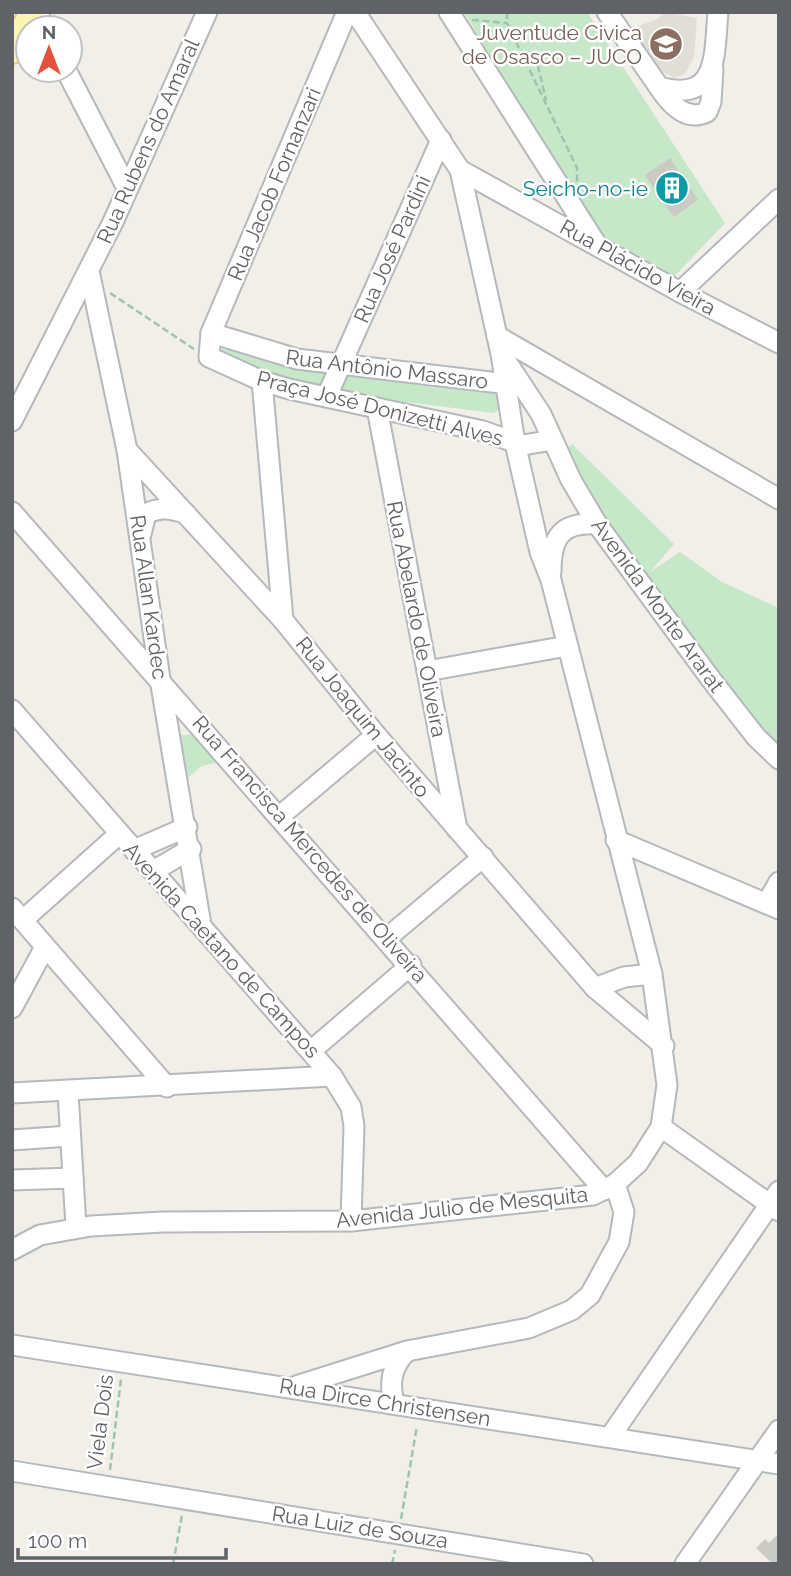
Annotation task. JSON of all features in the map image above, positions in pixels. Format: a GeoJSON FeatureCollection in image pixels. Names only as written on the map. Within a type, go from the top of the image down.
{"type":"FeatureCollection","features":[{"type":"Feature","properties":{"kind":"main road"},"geometry":{"type":"LineString","coordinates":[[12,51],[34,12]]}},
{"type":"Feature","properties":{"kind":"street","name":"Rua Rubens do Amaral"},"geometry":{"type":"LineString","coordinates":[[12,421],[89,271],[207,12]]}},
{"type":"Feature","properties":{"kind":"street","name":"Rua Jacob Fornanzari"},"geometry":{"type":"LineString","coordinates":[[209,357],[211,333],[347,12]]}},
{"type":"Feature","properties":{"kind":"street"},"geometry":{"type":"LineString","coordinates":[[355,12],[460,170],[499,345],[556,370],[779,499]]}},
{"type":"Feature","properties":{"kind":"street"},"geometry":{"type":"LineString","coordinates":[[607,12],[668,100],[688,115],[698,116],[707,112],[710,102],[718,12]]}},
{"type":"Feature","properties":{"kind":"street"},"geometry":{"type":"LineString","coordinates":[[455,16],[596,243]]}},
{"type":"Feature","properties":{"kind":"street"},"geometry":{"type":"LineString","coordinates":[[659,88],[679,93],[695,89],[706,80],[713,60]]}},
{"type":"Feature","properties":{"kind":"street"},"geometry":{"type":"LineString","coordinates":[[73,84],[127,188]]}},
{"type":"Feature","properties":{"kind":"street","name":"Rua José Pardini"},"geometry":{"type":"LineString","coordinates":[[327,396],[441,141]]}},
{"type":"Feature","properties":{"kind":"street","name":"Rua Plácido Vieira"},"geometry":{"type":"LineString","coordinates":[[460,170],[596,243],[680,292],[779,343]]}},
{"type":"Feature","properties":{"kind":"street"},"geometry":{"type":"LineString","coordinates":[[680,292],[779,199]]}},
{"type":"Feature","properties":{"kind":"street","name":"Rua Allan Kardec"},"geometry":{"type":"LineString","coordinates":[[89,271],[127,450],[160,679],[191,849],[201,925]]}},
{"type":"Feature","properties":{"kind":"street","name":"Rua Antônio Massaro"},"geometry":{"type":"LineString","coordinates":[[211,333],[262,351],[339,366],[516,383]]}},
{"type":"Feature","properties":{"kind":"street","name":"Avenida Monte Ararat"},"geometry":{"type":"LineString","coordinates":[[499,345],[516,383],[536,404],[571,480],[597,524],[709,678],[756,737],[779,759]]}},
{"type":"Feature","properties":{"kind":"street","name":"Praça José Donizetti Alves"},"geometry":{"type":"LineString","coordinates":[[209,357],[262,382],[483,431],[514,443],[533,446],[553,440]]}},
{"type":"Feature","properties":{"kind":"street"},"geometry":{"type":"LineString","coordinates":[[516,383],[535,370],[556,370]]}},
{"type":"Feature","properties":{"kind":"street"},"geometry":{"type":"LineString","coordinates":[[262,382],[283,620]]}},
{"type":"Feature","properties":{"kind":"street","name":"Avenida Julio de Mesquita"},"geometry":{"type":"LineString","coordinates":[[12,1250],[40,1235],[76,1227],[163,1222],[351,1221],[548,1202],[593,1195],[610,1186],[638,1163],[661,1127],[667,1096],[664,1046],[652,974],[615,840],[551,580],[540,552],[514,443],[509,412],[516,383]]}},
{"type":"Feature","properties":{"kind":"street"},"geometry":{"type":"LineString","coordinates":[[509,412],[520,404],[536,404]]}},
{"type":"Feature","properties":{"kind":"street","name":"Rua Abelardo de Oliveira"},"geometry":{"type":"LineString","coordinates":[[377,408],[457,830]]}},
{"type":"Feature","properties":{"kind":"street","name":"Rua Joaquim Jacinto"},"geometry":{"type":"LineString","coordinates":[[127,450],[283,620],[376,735],[595,988],[664,1046]]}},
{"type":"Feature","properties":{"kind":"street"},"geometry":{"type":"LineString","coordinates":[[140,541],[146,514],[168,508],[185,513]]}},
{"type":"Feature","properties":{"kind":"street","name":"Rua Francisca Mercedes de Oliveira"},"geometry":{"type":"LineString","coordinates":[[12,512],[387,938],[610,1186]]}},
{"type":"Feature","properties":{"kind":"street","name":"Avenida Julio de Mesquita"},"geometry":{"type":"LineString","coordinates":[[551,580],[553,550],[560,534],[573,524],[597,524]]}},
{"type":"Feature","properties":{"kind":"street"},"geometry":{"type":"LineString","coordinates":[[427,671],[568,646]]}},
{"type":"Feature","properties":{"kind":"street","name":"Avenida Caetano de Campos"},"geometry":{"type":"LineString","coordinates":[[12,710],[332,1076],[351,1107],[354,1126],[351,1221]]}},
{"type":"Feature","properties":{"kind":"street"},"geometry":{"type":"LineString","coordinates":[[280,816],[376,735]]}},
{"type":"Feature","properties":{"kind":"street"},"geometry":{"type":"LineString","coordinates":[[134,850],[187,827]]}},
{"type":"Feature","properties":{"kind":"street"},"geometry":{"type":"LineString","coordinates":[[119,834],[18,914],[167,1087]]}},
{"type":"Feature","properties":{"kind":"street"},"geometry":{"type":"LineString","coordinates":[[615,840],[773,906],[779,882]]}},
{"type":"Feature","properties":{"kind":"street"},"geometry":{"type":"LineString","coordinates":[[153,871],[191,849]]}},
{"type":"Feature","properties":{"kind":"street"},"geometry":{"type":"LineString","coordinates":[[387,938],[483,857]]}},
{"type":"Feature","properties":{"kind":"street"},"geometry":{"type":"LineString","coordinates":[[12,1008],[45,947]]}},
{"type":"Feature","properties":{"kind":"street"},"geometry":{"type":"LineString","coordinates":[[312,1050],[411,965]]}},
{"type":"Feature","properties":{"kind":"street"},"geometry":{"type":"LineString","coordinates":[[595,988],[624,977],[652,974]]}},
{"type":"Feature","properties":{"kind":"street"},"geometry":{"type":"LineString","coordinates":[[12,1093],[167,1087],[332,1076]]}},
{"type":"Feature","properties":{"kind":"street"},"geometry":{"type":"LineString","coordinates":[[68,1092],[76,1227]]}},
{"type":"Feature","properties":{"kind":"street"},"geometry":{"type":"LineString","coordinates":[[610,1437],[776,1202],[661,1127]]}},
{"type":"Feature","properties":{"kind":"street"},"geometry":{"type":"LineString","coordinates":[[12,1140],[70,1136]]}},
{"type":"Feature","properties":{"kind":"street"},"geometry":{"type":"LineString","coordinates":[[12,1180],[73,1178]]}},
{"type":"Feature","properties":{"kind":"street"},"geometry":{"type":"LineString","coordinates":[[291,1387],[407,1351],[529,1328],[572,1310],[590,1295],[618,1242],[624,1212],[610,1186]]}},
{"type":"Feature","properties":{"kind":"street","name":"Rua Dirce Christensen"},"geometry":{"type":"LineString","coordinates":[[12,1345],[779,1464]]}},
{"type":"Feature","properties":{"kind":"street"},"geometry":{"type":"LineString","coordinates":[[394,1404],[392,1374],[407,1351]]}},
{"type":"Feature","properties":{"kind":"street"},"geometry":{"type":"LineString","coordinates":[[685,1564],[779,1430]]}},
{"type":"Feature","properties":{"kind":"street","name":"Rua Luiz de Souza"},"geometry":{"type":"LineString","coordinates":[[12,1471],[583,1564]]}},
{"type":"Feature","properties":{"kind":"path"},"geometry":{"type":"LineString","coordinates":[[507,12],[507,23],[578,168]]}},
{"type":"Feature","properties":{"kind":"path"},"geometry":{"type":"LineString","coordinates":[[455,16],[507,23]]}},
{"type":"Feature","properties":{"kind":"path"},"geometry":{"type":"LineString","coordinates":[[541,56],[537,62],[547,107]]}},
{"type":"Feature","properties":{"kind":"path"},"geometry":{"type":"LineString","coordinates":[[89,271],[105,290],[182,343],[209,357]]}},
{"type":"Feature","properties":{"kind":"path","name":"Viela Dois"},"geometry":{"type":"LineString","coordinates":[[108,1487],[123,1362]]}},
{"type":"Feature","properties":{"kind":"path"},"geometry":{"type":"LineString","coordinates":[[393,1564],[420,1408]]}},
{"type":"Feature","properties":{"kind":"path"},"geometry":{"type":"LineString","coordinates":[[173,1564],[185,1499]]}},
{"type":"Feature","properties":{"kind":"shaded area","name":"Juventude Civica de Osasco – JUCO"},"geometry":{"type":"Polygon","coordinates":[[[663,12],[697,18],[694,57],[685,74],[674,78],[651,65],[627,31],[659,18],[663,12]]]}},
{"type":"Feature","properties":{"kind":"green space"},"geometry":{"type":"Polygon","coordinates":[[[464,12],[587,12],[725,223],[671,280],[601,241],[464,12]]]}},
{"type":"Feature","properties":{"kind":"green space"},"geometry":{"type":"Polygon","coordinates":[[[222,349],[331,368],[496,386],[503,400],[494,413],[373,398],[262,376],[222,355],[222,349]]]}},
{"type":"Feature","properties":{"kind":"green space"},"geometry":{"type":"Polygon","coordinates":[[[572,444],[674,544],[650,572],[680,552],[722,582],[779,608],[779,748],[772,744],[644,576],[563,454],[572,444]]]}},
{"type":"Feature","properties":{"kind":"green space"},"geometry":{"type":"Polygon","coordinates":[[[197,734],[224,761],[202,766],[185,780],[181,735],[197,734]]]}},
{"type":"Feature","properties":{"kind":"building","name":"Seicho-no-ie"},"geometry":{"type":"Polygon","coordinates":[[[670,158],[698,200],[674,217],[645,175],[670,158]]]}},
{"type":"Feature","properties":{"kind":"building"},"geometry":{"type":"Polygon","coordinates":[[[779,1533],[779,1564],[773,1564],[756,1548],[765,1539],[769,1543],[779,1533]]]}},
{"type":"Feature","properties":{"kind":"place","name":"Juventude Civica de Osasco – JUCO"},"geometry":{"type":"Point","coordinates":[666,44]}},
{"type":"Feature","properties":{"kind":"place","name":"Seicho-no-ie"},"geometry":{"type":"Point","coordinates":[672,188]}}]}
